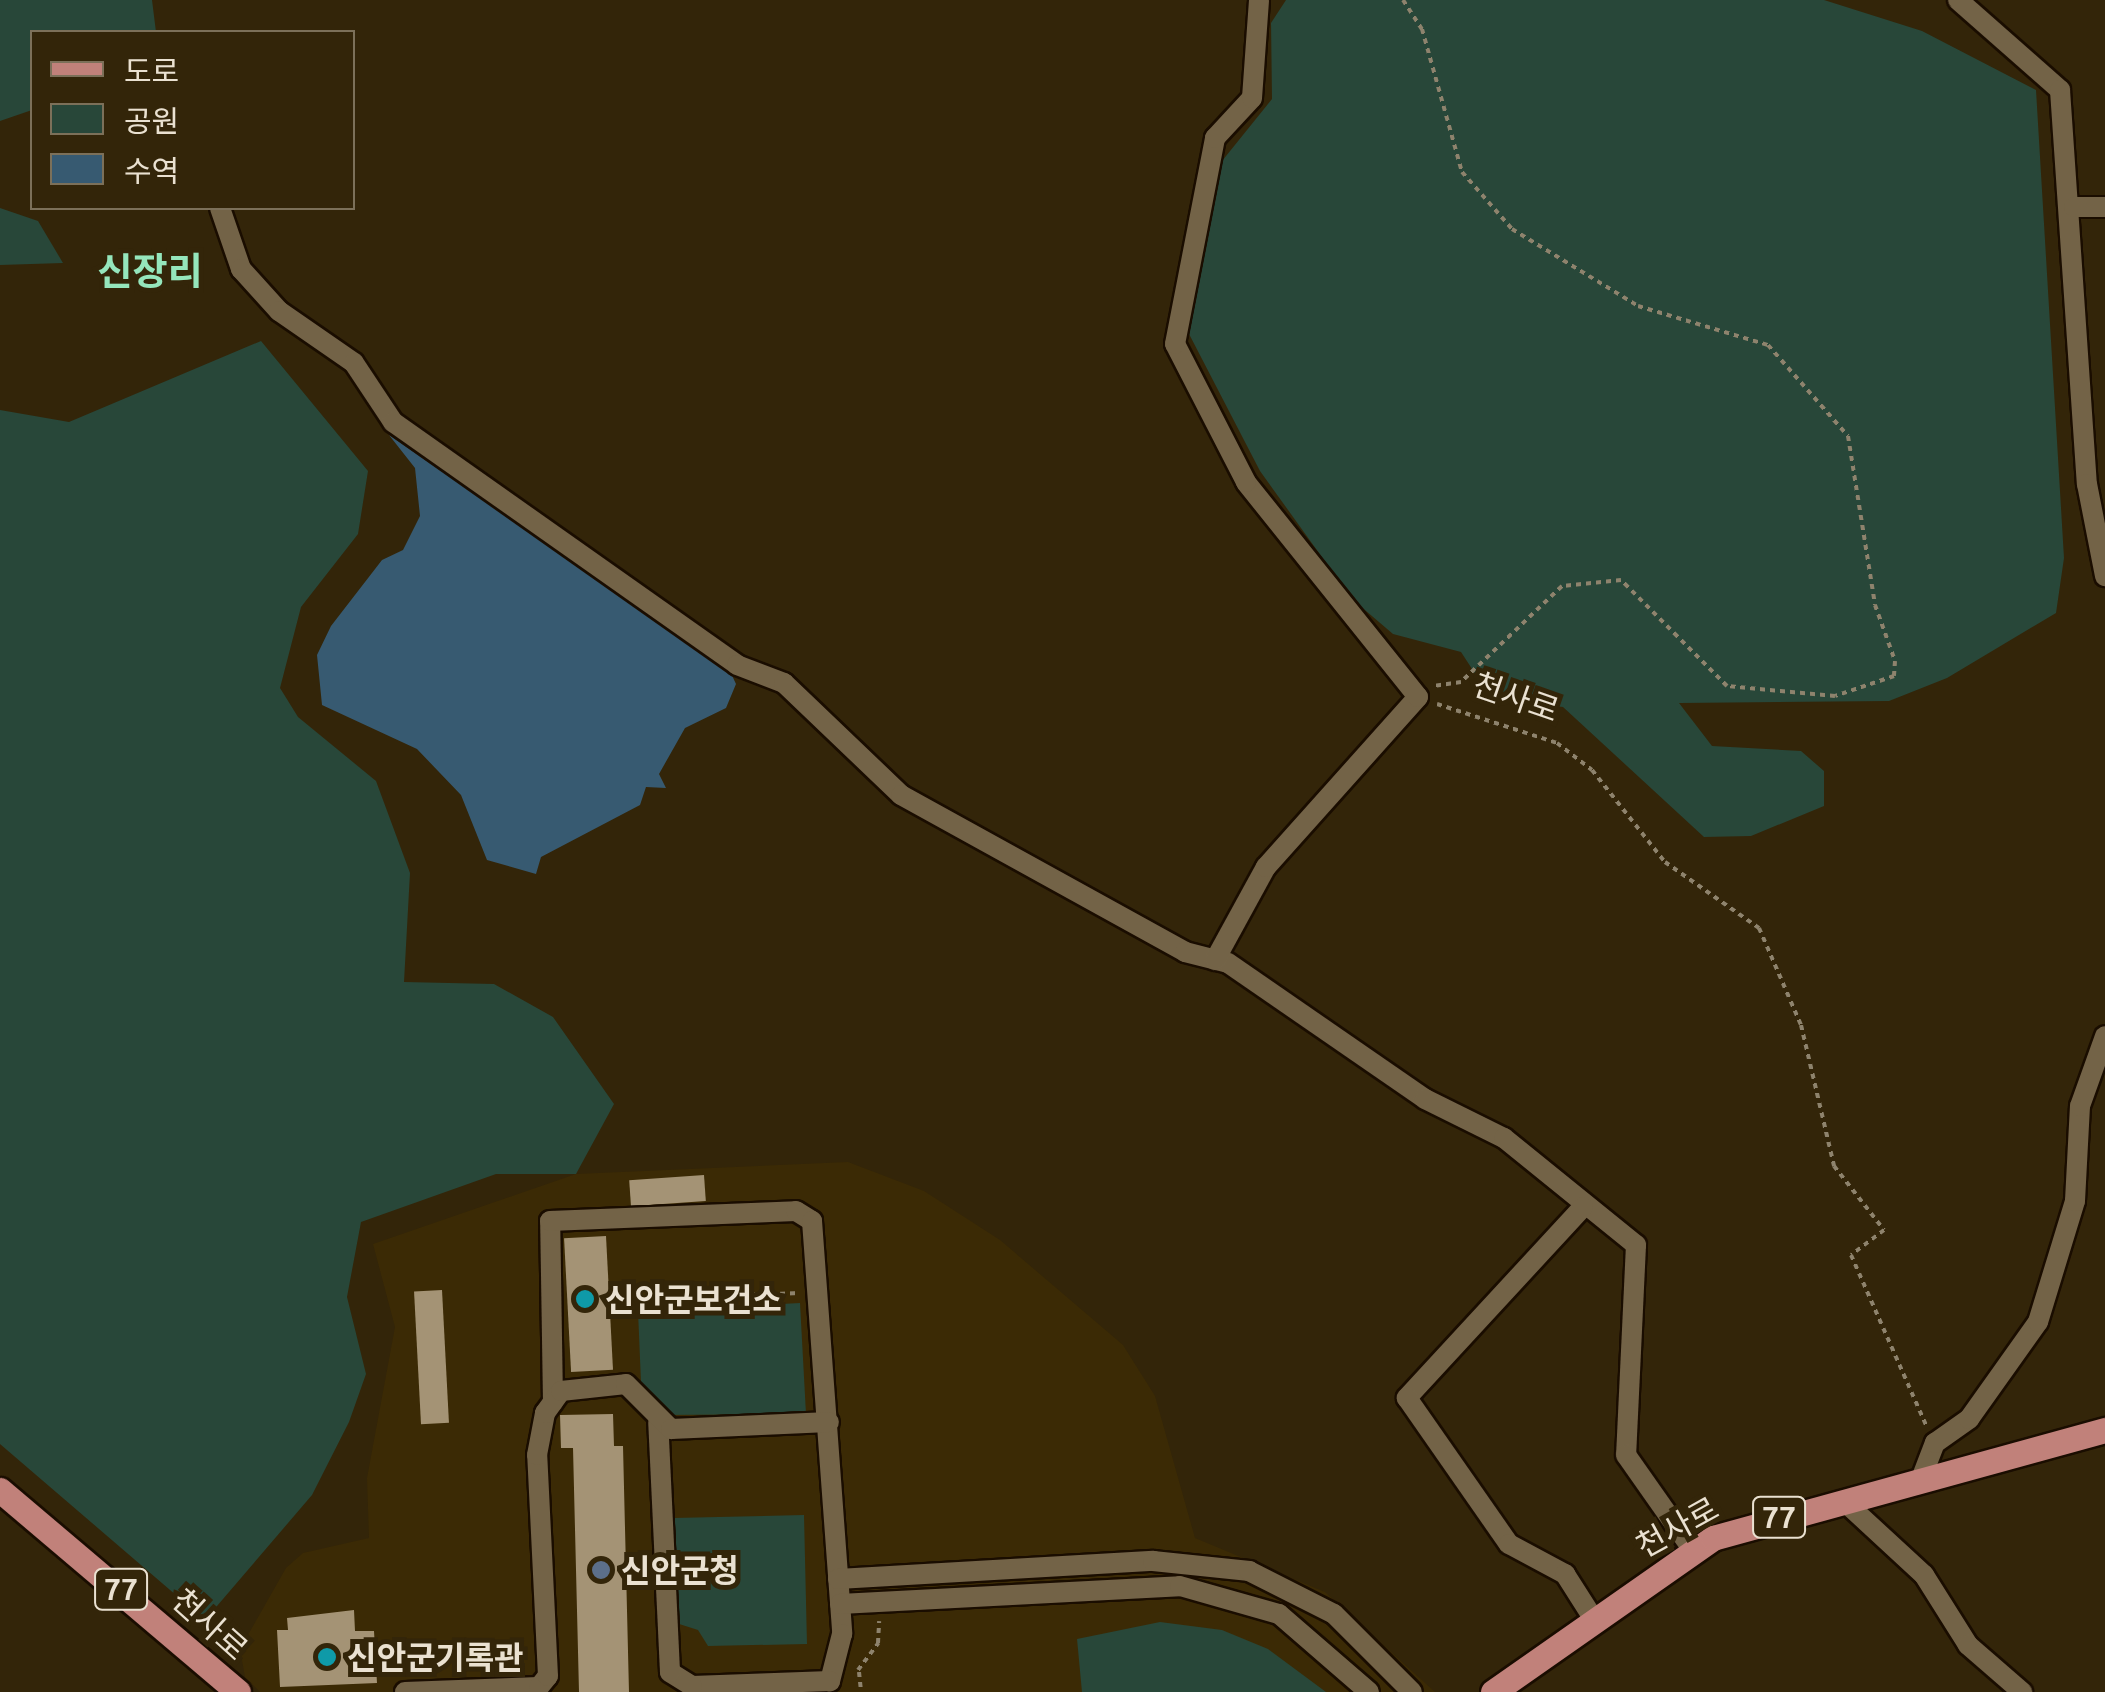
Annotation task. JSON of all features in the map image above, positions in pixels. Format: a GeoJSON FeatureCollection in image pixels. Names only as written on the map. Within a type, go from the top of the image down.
{"type":"FeatureCollection","features":[{"type":"Feature","properties":{"kind":"main road","name":"천사로"},"geometry":{"type":"LineString","coordinates":[[1493,1692],[1692,1549],[1921,1479],[2105,1430]]}},
{"type":"Feature","properties":{"kind":"main road","name":"천사로"},"geometry":{"type":"LineString","coordinates":[[0,1490],[238,1692]]}},
{"type":"Feature","properties":{"kind":"street"},"geometry":{"type":"LineString","coordinates":[[1215,960],[1266,868],[1416,694],[1246,482],[1175,344],[1215,138],[1252,98],[1259,0]]}},
{"type":"Feature","properties":{"kind":"street"},"geometry":{"type":"LineString","coordinates":[[1958,0],[2060,90],[2074,207],[2087,484],[2105,576]]}},
{"type":"Feature","properties":{"kind":"street"},"geometry":{"type":"LineString","coordinates":[[2074,207],[2105,207]]}},
{"type":"Feature","properties":{"kind":"street"},"geometry":{"type":"LineString","coordinates":[[221,210],[240,269],[280,311],[354,363],[393,422],[737,665],[784,683],[901,795],[1044,878],[1215,960],[1425,1099],[1504,1138],[1583,1207],[1636,1245],[1626,1455],[1692,1549]]}},
{"type":"Feature","properties":{"kind":"street"},"geometry":{"type":"LineString","coordinates":[[1921,1479],[1935,1443],[1969,1419],[2038,1322],[2075,1201],[2080,1106],[2105,1036]]}},
{"type":"Feature","properties":{"kind":"street"},"geometry":{"type":"LineString","coordinates":[[1583,1207],[1407,1398],[1509,1544],[1565,1574],[1593,1618]]}},
{"type":"Feature","properties":{"kind":"street"},"geometry":{"type":"LineString","coordinates":[[405,1692],[540,1687],[548,1676],[537,1454],[553,1402],[550,1221],[796,1211],[818,1234],[842,1634],[839,1669],[830,1681],[692,1686],[670,1672],[658,1422],[643,1394],[615,1382],[582,1382],[553,1402]]}},
{"type":"Feature","properties":{"kind":"street"},"geometry":{"type":"LineString","coordinates":[[658,1422],[671,1430],[829,1422]]}},
{"type":"Feature","properties":{"kind":"street"},"geometry":{"type":"LineString","coordinates":[[1846,1503],[1912,1563],[1968,1645],[2022,1692]]}},
{"type":"Feature","properties":{"kind":"street"},"geometry":{"type":"LineString","coordinates":[[838,1579],[1153,1562],[1250,1571],[1334,1614],[1412,1692]]}},
{"type":"Feature","properties":{"kind":"street"},"geometry":{"type":"LineString","coordinates":[[840,1604],[1180,1586],[1279,1614],[1369,1692]]}},
{"type":"Feature","properties":{"kind":"path"},"geometry":{"type":"LineString","coordinates":[[1402,0],[1422,29],[1462,172],[1512,229],[1638,306],[1768,345],[1848,436],[1875,605],[1895,661],[1894,676],[1835,696],[1726,686],[1621,580],[1562,586],[1461,682],[1416,694]]}},
{"type":"Feature","properties":{"kind":"path","name":"천사로"},"geometry":{"type":"LineString","coordinates":[[1416,694],[1557,743],[1592,770],[1665,862],[1759,928],[1801,1025],[1834,1166],[1884,1230],[1851,1254],[1935,1443]]}},
{"type":"Feature","properties":{"kind":"path"},"geometry":{"type":"LineString","coordinates":[[630,1299],[821,1292]]}},
{"type":"Feature","properties":{"kind":"path"},"geometry":{"type":"LineString","coordinates":[[839,1669],[858,1670],[860,1692]]}},
{"type":"Feature","properties":{"kind":"shaded area","name":"신안군청"},"geometry":{"type":"Polygon","coordinates":[[[848,1162],[924,1191],[1000,1240],[1123,1345],[1155,1396],[1195,1538],[1325,1592],[1435,1692],[260,1692],[245,1677],[240,1649],[286,1568],[303,1553],[369,1538],[367,1478],[395,1327],[373,1244],[576,1174],[848,1162]]]}},
{"type":"Feature","properties":{"kind":"green space"},"geometry":{"type":"Polygon","coordinates":[[[0,0],[152,0],[156,30],[30,30],[30,111],[0,121],[0,0]]]}},
{"type":"Feature","properties":{"kind":"green space"},"geometry":{"type":"Polygon","coordinates":[[[1286,0],[1824,0],[1922,31],[2036,90],[2064,558],[2056,613],[1947,678],[1889,701],[1679,703],[1712,746],[1801,751],[1824,771],[1824,806],[1751,836],[1704,837],[1563,707],[1491,698],[1461,652],[1393,634],[1352,599],[1260,471],[1188,332],[1222,161],[1272,99],[1271,23],[1286,0]]]}},
{"type":"Feature","properties":{"kind":"green space"},"geometry":{"type":"Polygon","coordinates":[[[0,208],[38,221],[63,263],[0,265],[0,208]]]}},
{"type":"Feature","properties":{"kind":"green space"},"geometry":{"type":"Polygon","coordinates":[[[261,341],[368,471],[358,534],[301,607],[280,688],[298,717],[376,781],[410,873],[404,982],[494,984],[553,1017],[614,1104],[576,1174],[496,1174],[361,1222],[347,1297],[366,1374],[349,1422],[312,1495],[205,1620],[0,1444],[0,410],[69,422],[261,341]]]}},
{"type":"Feature","properties":{"kind":"green space"},"geometry":{"type":"Polygon","coordinates":[[[800,1303],[806,1414],[661,1415],[641,1382],[638,1311],[800,1303]]]}},
{"type":"Feature","properties":{"kind":"green space"},"geometry":{"type":"Polygon","coordinates":[[[804,1515],[807,1644],[708,1646],[698,1630],[676,1623],[673,1518],[804,1515]]]}},
{"type":"Feature","properties":{"kind":"green space"},"geometry":{"type":"Polygon","coordinates":[[[1160,1622],[1222,1630],[1268,1649],[1326,1692],[1082,1692],[1077,1639],[1160,1622]]]}},
{"type":"Feature","properties":{"kind":"water"},"geometry":{"type":"Polygon","coordinates":[[[389,435],[729,669],[736,684],[726,708],[685,728],[659,774],[666,788],[646,787],[640,805],[541,857],[536,874],[487,860],[461,795],[417,749],[322,705],[317,655],[331,626],[382,560],[403,550],[420,516],[415,468],[389,435]]]}},
{"type":"Feature","properties":{"kind":"building"},"geometry":{"type":"Polygon","coordinates":[[[704,1175],[706,1201],[631,1206],[629,1180],[704,1175]]]}},
{"type":"Feature","properties":{"kind":"building","name":"신안군보건소"},"geometry":{"type":"Polygon","coordinates":[[[606,1236],[613,1370],[571,1372],[564,1238],[606,1236]]]}},
{"type":"Feature","properties":{"kind":"building"},"geometry":{"type":"Polygon","coordinates":[[[442,1290],[449,1423],[421,1424],[414,1291],[442,1290]]]}},
{"type":"Feature","properties":{"kind":"building","name":"신안군청"},"geometry":{"type":"Polygon","coordinates":[[[613,1414],[614,1446],[623,1446],[629,1692],[579,1692],[573,1448],[561,1448],[560,1415],[613,1414]]]}},
{"type":"Feature","properties":{"kind":"building","name":"신안군기록관"},"geometry":{"type":"Polygon","coordinates":[[[354,1610],[355,1631],[374,1631],[377,1683],[280,1687],[277,1630],[288,1630],[287,1618],[354,1610]]]}},
{"type":"Feature","properties":{"kind":"place","name":"신안군보건소"},"geometry":{"type":"Point","coordinates":[585,1299]}},
{"type":"Feature","properties":{"kind":"place","name":"신안군청"},"geometry":{"type":"Point","coordinates":[601,1570]}},
{"type":"Feature","properties":{"kind":"place","name":"신안군기록관"},"geometry":{"type":"Point","coordinates":[327,1657]}},
{"type":"Feature","properties":{"kind":"district","name":"신장리"},"geometry":{"type":"Point","coordinates":[150,272]}}]}
